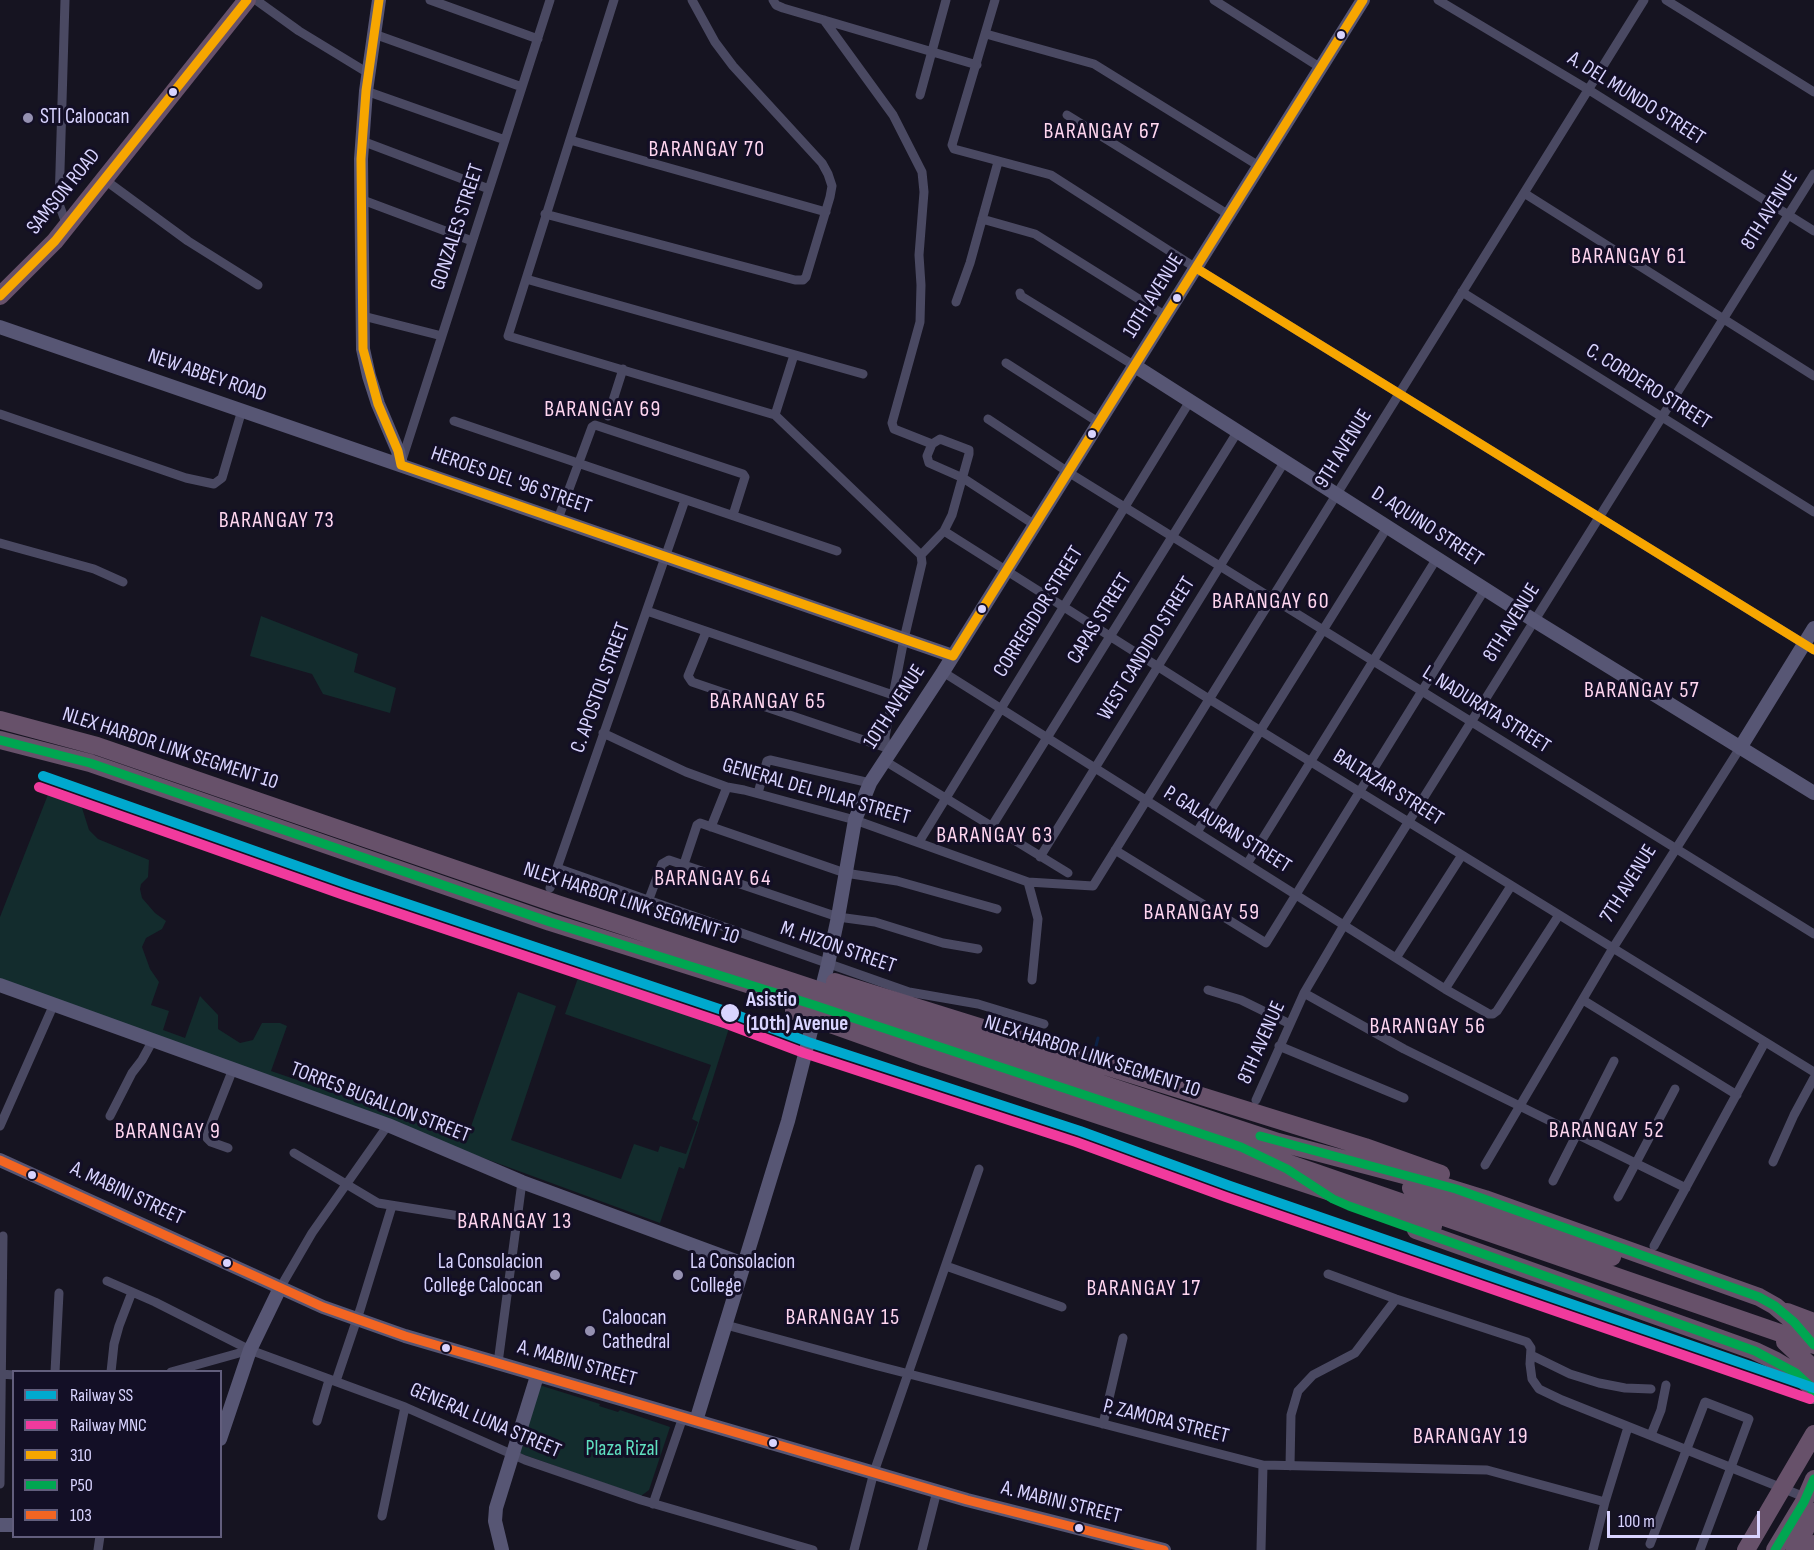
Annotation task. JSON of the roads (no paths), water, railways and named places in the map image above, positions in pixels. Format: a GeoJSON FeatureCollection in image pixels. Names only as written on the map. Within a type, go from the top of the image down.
{"type":"FeatureCollection","features":[{"type":"Feature","properties":{"kind":"highway","name":"SAMSON ROAD"},"geometry":{"type":"LineString","coordinates":[[0,296],[55,241],[247,0]]}},
{"type":"Feature","properties":{"kind":"highway","name":"NLEX HARBOR LINK SEGMENT 10"},"geometry":{"type":"LineString","coordinates":[[0,720],[97,746],[553,896],[1244,1140]]}},
{"type":"Feature","properties":{"kind":"highway","name":"NLEX HARBOR LINK SEGMENT 10"},"geometry":{"type":"LineString","coordinates":[[0,740],[90,763],[550,922],[1244,1140]]}},
{"type":"Feature","properties":{"kind":"highway"},"geometry":{"type":"LineString","coordinates":[[553,896],[939,1013],[1404,1160],[1681,1275],[1814,1322]]}},
{"type":"Feature","properties":{"kind":"highway"},"geometry":{"type":"LineString","coordinates":[[550,922],[655,962],[923,1057],[1814,1352]]}},
{"type":"Feature","properties":{"kind":"highway"},"geometry":{"type":"LineString","coordinates":[[1244,1140],[1814,1328]]}},
{"type":"Feature","properties":{"kind":"highway"},"geometry":{"type":"LineString","coordinates":[[1244,1140],[1308,1150],[1466,1192],[1759,1297],[1794,1322],[1814,1345]]}},
{"type":"Feature","properties":{"kind":"highway"},"geometry":{"type":"LineString","coordinates":[[1244,1140],[1814,1345]]}},
{"type":"Feature","properties":{"kind":"highway"},"geometry":{"type":"LineString","coordinates":[[1244,1140],[1333,1199],[1755,1351],[1776,1360],[1796,1373],[1810,1386],[1814,1395]]}},
{"type":"Feature","properties":{"kind":"highway"},"geometry":{"type":"LineString","coordinates":[[1670,1304],[1681,1275]]}},
{"type":"Feature","properties":{"kind":"highway"},"geometry":{"type":"LineString","coordinates":[[1785,1342],[1814,1369]]}},
{"type":"Feature","properties":{"kind":"highway"},"geometry":{"type":"LineString","coordinates":[[1746,1550],[1814,1434]]}},
{"type":"Feature","properties":{"kind":"highway"},"geometry":{"type":"LineString","coordinates":[[1775,1550],[1804,1502],[1814,1479]]}},
{"type":"Feature","properties":{"kind":"highway"},"geometry":{"type":"LineString","coordinates":[[1795,1550],[1812,1499]]}},
{"type":"Feature","properties":{"kind":"highway"},"geometry":{"type":"LineString","coordinates":[[1810,1550],[1814,1544]]}},
{"type":"Feature","properties":{"kind":"street"},"geometry":{"type":"LineString","coordinates":[[65,0],[59,204],[67,226]]}},
{"type":"Feature","properties":{"kind":"street"},"geometry":{"type":"LineString","coordinates":[[256,0],[299,31],[368,73]]}},
{"type":"Feature","properties":{"kind":"street","name":"HEROES DEL '96 STREET"},"geometry":{"type":"LineString","coordinates":[[379,0],[368,73],[362,141],[360,199],[363,349],[378,404],[398,451],[401,465],[953,656]]}},
{"type":"Feature","properties":{"kind":"street"},"geometry":{"type":"LineString","coordinates":[[430,0],[538,39]]}},
{"type":"Feature","properties":{"kind":"street","name":"GONZALES STREET"},"geometry":{"type":"LineString","coordinates":[[401,465],[550,0]]}},
{"type":"Feature","properties":{"kind":"street"},"geometry":{"type":"LineString","coordinates":[[614,0],[508,336],[771,413],[921,555],[922,563],[885,737],[888,753]]}},
{"type":"Feature","properties":{"kind":"street"},"geometry":{"type":"LineString","coordinates":[[545,214],[795,280],[806,278],[811,267],[832,186],[822,163],[733,66],[715,42],[692,0]]}},
{"type":"Feature","properties":{"kind":"street"},"geometry":{"type":"LineString","coordinates":[[773,0],[776,5],[783,8],[977,65]]}},
{"type":"Feature","properties":{"kind":"street"},"geometry":{"type":"LineString","coordinates":[[920,95],[946,0]]}},
{"type":"Feature","properties":{"kind":"street"},"geometry":{"type":"LineString","coordinates":[[995,0],[952,145],[954,149],[1051,175],[1196,268],[1809,647]]}},
{"type":"Feature","properties":{"kind":"street"},"geometry":{"type":"LineString","coordinates":[[1214,0],[1321,68]]}},
{"type":"Feature","properties":{"kind":"street","name":"10TH AVENUE"},"geometry":{"type":"LineString","coordinates":[[689,1419],[726,1324],[788,1121],[828,964],[855,820],[870,783],[943,672],[1363,0]]}},
{"type":"Feature","properties":{"kind":"street","name":"A. DEL MUNDO STREET"},"geometry":{"type":"LineString","coordinates":[[1438,0],[1588,90],[1814,231]]}},
{"type":"Feature","properties":{"kind":"street","name":"9TH AVENUE"},"geometry":{"type":"LineString","coordinates":[[1093,886],[1644,0]]}},
{"type":"Feature","properties":{"kind":"street"},"geometry":{"type":"LineString","coordinates":[[1666,0],[1814,92]]}},
{"type":"Feature","properties":{"kind":"street"},"geometry":{"type":"LineString","coordinates":[[824,20],[893,115],[922,172],[924,192],[919,255],[920,322],[892,423],[894,429],[932,444]]}},
{"type":"Feature","properties":{"kind":"street"},"geometry":{"type":"LineString","coordinates":[[374,34],[522,87]]}},
{"type":"Feature","properties":{"kind":"street"},"geometry":{"type":"LineString","coordinates":[[986,34],[1094,64],[1259,166]]}},
{"type":"Feature","properties":{"kind":"street"},"geometry":{"type":"LineString","coordinates":[[366,91],[505,140]]}},
{"type":"Feature","properties":{"kind":"street"},"geometry":{"type":"LineString","coordinates":[[1067,115],[1229,215]]}},
{"type":"Feature","properties":{"kind":"street"},"geometry":{"type":"LineString","coordinates":[[570,140],[826,212]]}},
{"type":"Feature","properties":{"kind":"street"},"geometry":{"type":"LineString","coordinates":[[362,141],[489,189]]}},
{"type":"Feature","properties":{"kind":"street"},"geometry":{"type":"LineString","coordinates":[[956,302],[970,263],[998,162]]}},
{"type":"Feature","properties":{"kind":"street","name":"8TH AVENUE"},"geometry":{"type":"LineString","coordinates":[[1256,1100],[1304,993],[1344,925],[1814,174]]}},
{"type":"Feature","properties":{"kind":"street"},"geometry":{"type":"LineString","coordinates":[[105,180],[188,241],[258,285]]}},
{"type":"Feature","properties":{"kind":"street"},"geometry":{"type":"LineString","coordinates":[[1524,193],[1814,376]]}},
{"type":"Feature","properties":{"kind":"street"},"geometry":{"type":"LineString","coordinates":[[360,199],[472,241]]}},
{"type":"Feature","properties":{"kind":"street"},"geometry":{"type":"LineString","coordinates":[[982,219],[1035,234],[1166,316]]}},
{"type":"Feature","properties":{"kind":"street"},"geometry":{"type":"LineString","coordinates":[[526,279],[863,374]]}},
{"type":"Feature","properties":{"kind":"street","name":"C. CORDERO STREET"},"geometry":{"type":"LineString","coordinates":[[1462,292],[1814,512]]}},
{"type":"Feature","properties":{"kind":"street","name":"D. AQUINO STREET"},"geometry":{"type":"LineString","coordinates":[[1020,293],[1021,296],[1286,461],[1535,621],[1814,793]]}},
{"type":"Feature","properties":{"kind":"street"},"geometry":{"type":"LineString","coordinates":[[363,316],[442,336]]}},
{"type":"Feature","properties":{"kind":"street","name":"NEW ABBEY ROAD"},"geometry":{"type":"LineString","coordinates":[[0,327],[401,465]]}},
{"type":"Feature","properties":{"kind":"street"},"geometry":{"type":"LineString","coordinates":[[771,413],[794,355]]}},
{"type":"Feature","properties":{"kind":"street"},"geometry":{"type":"LineString","coordinates":[[1006,363],[1098,422]]}},
{"type":"Feature","properties":{"kind":"street"},"geometry":{"type":"LineString","coordinates":[[608,416],[622,369]]}},
{"type":"Feature","properties":{"kind":"street","name":"CORREGIDOR STREET"},"geometry":{"type":"LineString","coordinates":[[920,842],[1190,401]]}},
{"type":"Feature","properties":{"kind":"street"},"geometry":{"type":"LineString","coordinates":[[0,414],[186,478],[214,484],[222,478],[242,410]]}},
{"type":"Feature","properties":{"kind":"street","name":"L. NADURATA STREET"},"geometry":{"type":"LineString","coordinates":[[988,419],[1068,472],[1814,934]]}},
{"type":"Feature","properties":{"kind":"street"},"geometry":{"type":"LineString","coordinates":[[454,421],[837,551]]}},
{"type":"Feature","properties":{"kind":"street"},"geometry":{"type":"LineString","coordinates":[[558,519],[593,425],[743,474],[745,477],[733,515]]}},
{"type":"Feature","properties":{"kind":"street","name":"CAPAS STREET"},"geometry":{"type":"LineString","coordinates":[[992,826],[1238,431]]}},
{"type":"Feature","properties":{"kind":"street"},"geometry":{"type":"LineString","coordinates":[[921,555],[944,531],[952,515],[963,478],[969,450],[940,439],[932,444],[927,456],[929,463],[963,478],[1035,525]]}},
{"type":"Feature","properties":{"kind":"street","name":"WEST CANDIDO STREET"},"geometry":{"type":"LineString","coordinates":[[1040,857],[1286,461]]}},
{"type":"Feature","properties":{"kind":"street","name":"C. APOSTOL STREET"},"geometry":{"type":"LineString","coordinates":[[553,896],[557,868],[685,500]]}},
{"type":"Feature","properties":{"kind":"street"},"geometry":{"type":"LineString","coordinates":[[1197,832],[1388,526]]}},
{"type":"Feature","properties":{"kind":"street","name":"BALTAZAR STREET"},"geometry":{"type":"LineString","coordinates":[[944,531],[1159,665],[1209,699],[1814,1072]]}},
{"type":"Feature","properties":{"kind":"street"},"geometry":{"type":"LineString","coordinates":[[0,543],[94,569],[123,582]]}},
{"type":"Feature","properties":{"kind":"street"},"geometry":{"type":"LineString","coordinates":[[1247,864],[1437,558]]}},
{"type":"Feature","properties":{"kind":"street"},"geometry":{"type":"LineString","coordinates":[[1115,850],[1264,943],[1266,942],[1485,589]]}},
{"type":"Feature","properties":{"kind":"street"},"geometry":{"type":"LineString","coordinates":[[647,611],[893,695]]}},
{"type":"Feature","properties":{"kind":"street","name":"7TH AVENUE"},"geometry":{"type":"LineString","coordinates":[[1485,1165],[1613,948],[1740,748],[1809,647],[1814,628]]}},
{"type":"Feature","properties":{"kind":"street"},"geometry":{"type":"LineString","coordinates":[[706,632],[688,676],[692,682],[888,753],[947,797],[1068,873]]}},
{"type":"Feature","properties":{"kind":"street","name":"P. GALAURAN STREET"},"geometry":{"type":"LineString","coordinates":[[943,672],[1444,989],[1486,1013],[1493,1014],[1559,915]]}},
{"type":"Feature","properties":{"kind":"street","name":"GENERAL DEL PILAR STREET"},"geometry":{"type":"LineString","coordinates":[[603,733],[686,772],[727,787],[758,793],[855,820],[1028,882],[1093,886]]}},
{"type":"Feature","properties":{"kind":"street"},"geometry":{"type":"LineString","coordinates":[[758,793],[767,761],[770,760],[870,783]]}},
{"type":"Feature","properties":{"kind":"street"},"geometry":{"type":"LineString","coordinates":[[711,827],[727,787]]}},
{"type":"Feature","properties":{"kind":"street"},"geometry":{"type":"LineString","coordinates":[[684,864],[697,825],[700,823],[845,873],[897,881],[997,909]]}},
{"type":"Feature","properties":{"kind":"street"},"geometry":{"type":"LineString","coordinates":[[1396,958],[1462,855]]}},
{"type":"Feature","properties":{"kind":"street"},"geometry":{"type":"LineString","coordinates":[[649,899],[664,862],[669,860],[838,917],[875,922],[932,940],[978,949]]}},
{"type":"Feature","properties":{"kind":"street","name":"M. HIZON STREET"},"geometry":{"type":"LineString","coordinates":[[557,868],[909,992],[978,1004],[1044,1024]]}},
{"type":"Feature","properties":{"kind":"street"},"geometry":{"type":"LineString","coordinates":[[1028,882],[1038,919],[1032,980]]}},
{"type":"Feature","properties":{"kind":"street"},"geometry":{"type":"LineString","coordinates":[[1444,989],[1511,886]]}},
{"type":"Feature","properties":{"kind":"street","name":"TORRES BUGALLON STREET"},"geometry":{"type":"LineString","coordinates":[[0,985],[388,1125],[522,1182],[744,1264]]}},
{"type":"Feature","properties":{"kind":"street"},"geometry":{"type":"LineString","coordinates":[[1208,990],[1240,1000],[1290,1024]]}},
{"type":"Feature","properties":{"kind":"street"},"geometry":{"type":"LineString","coordinates":[[1304,993],[1404,1048],[1686,1188]]}},
{"type":"Feature","properties":{"kind":"street"},"geometry":{"type":"LineString","coordinates":[[1582,1000],[1737,1095]]}},
{"type":"Feature","properties":{"kind":"street"},"geometry":{"type":"LineString","coordinates":[[0,1126],[54,1004]]}},
{"type":"Feature","properties":{"kind":"street"},"geometry":{"type":"LineString","coordinates":[[110,1116],[132,1073],[153,1040]]}},
{"type":"Feature","properties":{"kind":"street"},"geometry":{"type":"LineString","coordinates":[[1654,1246],[1766,1042]]}},
{"type":"Feature","properties":{"kind":"street"},"geometry":{"type":"LineString","coordinates":[[1279,1046],[1404,1098]]}},
{"type":"Feature","properties":{"kind":"street"},"geometry":{"type":"LineString","coordinates":[[1553,1181],[1614,1061]]}},
{"type":"Feature","properties":{"kind":"street"},"geometry":{"type":"LineString","coordinates":[[228,1148],[211,1142],[207,1138],[233,1069]]}},
{"type":"Feature","properties":{"kind":"street"},"geometry":{"type":"LineString","coordinates":[[1773,1162],[1814,1078]]}},
{"type":"Feature","properties":{"kind":"street"},"geometry":{"type":"LineString","coordinates":[[1618,1197],[1675,1089]]}},
{"type":"Feature","properties":{"kind":"street"},"geometry":{"type":"LineString","coordinates":[[222,1433],[250,1350],[280,1288],[312,1233],[388,1125]]}},
{"type":"Feature","properties":{"kind":"street"},"geometry":{"type":"LineString","coordinates":[[294,1153],[378,1203],[516,1225]]}},
{"type":"Feature","properties":{"kind":"street","name":"A. MABINI STREET"},"geometry":{"type":"LineString","coordinates":[[0,1160],[280,1288],[356,1320],[537,1376],[937,1491],[1064,1526],[1164,1550]]}},
{"type":"Feature","properties":{"kind":"street"},"geometry":{"type":"LineString","coordinates":[[854,1550],[874,1472],[979,1169]]}},
{"type":"Feature","properties":{"kind":"street"},"geometry":{"type":"LineString","coordinates":[[498,1363],[522,1182]]}},
{"type":"Feature","properties":{"kind":"street"},"geometry":{"type":"LineString","coordinates":[[317,1421],[356,1320],[392,1206]]}},
{"type":"Feature","properties":{"kind":"street"},"geometry":{"type":"LineString","coordinates":[[0,1484],[3,1236]]}},
{"type":"Feature","properties":{"kind":"street"},"geometry":{"type":"LineString","coordinates":[[946,1266],[1062,1307]]}},
{"type":"Feature","properties":{"kind":"street"},"geometry":{"type":"LineString","coordinates":[[1328,1274],[1527,1342],[1531,1351],[1532,1379],[1539,1389],[1628,1427],[1812,1499]]}},
{"type":"Feature","properties":{"kind":"street","name":"GENERAL LUNA STREET"},"geometry":{"type":"LineString","coordinates":[[107,1281],[250,1350],[405,1407],[565,1474],[653,1504],[813,1550]]}},
{"type":"Feature","properties":{"kind":"street"},"geometry":{"type":"LineString","coordinates":[[111,1370],[118,1326],[132,1292]]}},
{"type":"Feature","properties":{"kind":"street"},"geometry":{"type":"LineString","coordinates":[[55,1370],[59,1293]]}},
{"type":"Feature","properties":{"kind":"street"},"geometry":{"type":"LineString","coordinates":[[1290,1466],[1291,1415],[1298,1391],[1313,1375],[1355,1353],[1396,1299]]}},
{"type":"Feature","properties":{"kind":"street","name":"P. ZAMORA STREET"},"geometry":{"type":"LineString","coordinates":[[726,1324],[907,1374],[1263,1465],[1487,1470],[1605,1502]]}},
{"type":"Feature","properties":{"kind":"street"},"geometry":{"type":"LineString","coordinates":[[1103,1424],[1123,1338]]}},
{"type":"Feature","properties":{"kind":"street"},"geometry":{"type":"LineString","coordinates":[[175,1370],[250,1350]]}},
{"type":"Feature","properties":{"kind":"street"},"geometry":{"type":"LineString","coordinates":[[1531,1351],[1570,1374],[1625,1388],[1651,1389]]}},
{"type":"Feature","properties":{"kind":"street"},"geometry":{"type":"LineString","coordinates":[[502,1550],[495,1521],[496,1508],[537,1376]]}},
{"type":"Feature","properties":{"kind":"street"},"geometry":{"type":"LineString","coordinates":[[1651,1435],[1661,1410],[1666,1385]]}},
{"type":"Feature","properties":{"kind":"street"},"geometry":{"type":"LineString","coordinates":[[1650,1544],[1705,1402],[1749,1419],[1700,1550]]}},
{"type":"Feature","properties":{"kind":"street"},"geometry":{"type":"LineString","coordinates":[[382,1516],[405,1407]]}},
{"type":"Feature","properties":{"kind":"street"},"geometry":{"type":"LineString","coordinates":[[653,1504],[689,1419]]}},
{"type":"Feature","properties":{"kind":"street"},"geometry":{"type":"LineString","coordinates":[[1593,1550],[1628,1427]]}},
{"type":"Feature","properties":{"kind":"street"},"geometry":{"type":"LineString","coordinates":[[1261,1550],[1263,1465]]}},
{"type":"Feature","properties":{"kind":"street"},"geometry":{"type":"LineString","coordinates":[[922,1550],[937,1491]]}},
{"type":"Feature","properties":{"kind":"street"},"geometry":{"type":"LineString","coordinates":[[772,1550],[775,1539]]}},
{"type":"Feature","properties":{"kind":"waterway"},"geometry":{"type":"LineString","coordinates":[[1093,1057],[1098,1038]]}},
{"type":"Feature","properties":{"kind":"rail line","name":"SS"},"geometry":{"type":"LineString","coordinates":[[43,776],[348,884],[731,1013],[808,1042],[1080,1131],[1230,1186],[1814,1388]]}},
{"type":"Feature","properties":{"kind":"rail line","name":"MNC"},"geometry":{"type":"LineString","coordinates":[[39,787],[344,895],[727,1024],[804,1053],[1076,1142],[1226,1197],[1810,1399]]}},
{"type":"Feature","properties":{"kind":"place","name":"STI Caloocan"},"geometry":{"type":"Point","coordinates":[28,118]}},
{"type":"Feature","properties":{"kind":"place","name":"Asistio (10th) Avenue"},"geometry":{"type":"Point","coordinates":[730,1013]}},
{"type":"Feature","properties":{"kind":"place","name":"La Consolacion College Caloocan"},"geometry":{"type":"Point","coordinates":[555,1275]}},
{"type":"Feature","properties":{"kind":"place","name":"La Consolacion College"},"geometry":{"type":"Point","coordinates":[678,1275]}},
{"type":"Feature","properties":{"kind":"place","name":"Caloocan Cathedral"},"geometry":{"type":"Point","coordinates":[590,1331]}},
{"type":"Feature","properties":{"kind":"district","name":"BARANGAY 67"},"geometry":{"type":"Point","coordinates":[1102,132]}},
{"type":"Feature","properties":{"kind":"district","name":"BARANGAY 70"},"geometry":{"type":"Point","coordinates":[707,150]}},
{"type":"Feature","properties":{"kind":"district","name":"BARANGAY 61"},"geometry":{"type":"Point","coordinates":[1629,257]}},
{"type":"Feature","properties":{"kind":"district","name":"BARANGAY 69"},"geometry":{"type":"Point","coordinates":[603,410]}},
{"type":"Feature","properties":{"kind":"district","name":"BARANGAY 73"},"geometry":{"type":"Point","coordinates":[277,521]}},
{"type":"Feature","properties":{"kind":"district","name":"BARANGAY 60"},"geometry":{"type":"Point","coordinates":[1271,602]}},
{"type":"Feature","properties":{"kind":"district","name":"BARANGAY 57"},"geometry":{"type":"Point","coordinates":[1642,691]}},
{"type":"Feature","properties":{"kind":"district","name":"BARANGAY 65"},"geometry":{"type":"Point","coordinates":[768,702]}},
{"type":"Feature","properties":{"kind":"district","name":"BARANGAY 63"},"geometry":{"type":"Point","coordinates":[995,836]}},
{"type":"Feature","properties":{"kind":"district","name":"BARANGAY 64"},"geometry":{"type":"Point","coordinates":[713,879]}},
{"type":"Feature","properties":{"kind":"district","name":"BARANGAY 59"},"geometry":{"type":"Point","coordinates":[1202,913]}},
{"type":"Feature","properties":{"kind":"district","name":"BARANGAY 56"},"geometry":{"type":"Point","coordinates":[1428,1027]}},
{"type":"Feature","properties":{"kind":"district","name":"BARANGAY 52"},"geometry":{"type":"Point","coordinates":[1607,1131]}},
{"type":"Feature","properties":{"kind":"district","name":"BARANGAY 9"},"geometry":{"type":"Point","coordinates":[168,1132]}},
{"type":"Feature","properties":{"kind":"district","name":"BARANGAY 13"},"geometry":{"type":"Point","coordinates":[515,1222]}},
{"type":"Feature","properties":{"kind":"district","name":"BARANGAY 17"},"geometry":{"type":"Point","coordinates":[1144,1289]}},
{"type":"Feature","properties":{"kind":"district","name":"BARANGAY 15"},"geometry":{"type":"Point","coordinates":[843,1318]}},
{"type":"Feature","properties":{"kind":"district","name":"BARANGAY 19"},"geometry":{"type":"Point","coordinates":[1471,1437]}},
{"type":"Feature","properties":{"kind":"park label","name":"Plaza Rizal"},"geometry":{"type":"Point","coordinates":[622,1450]}}]}
